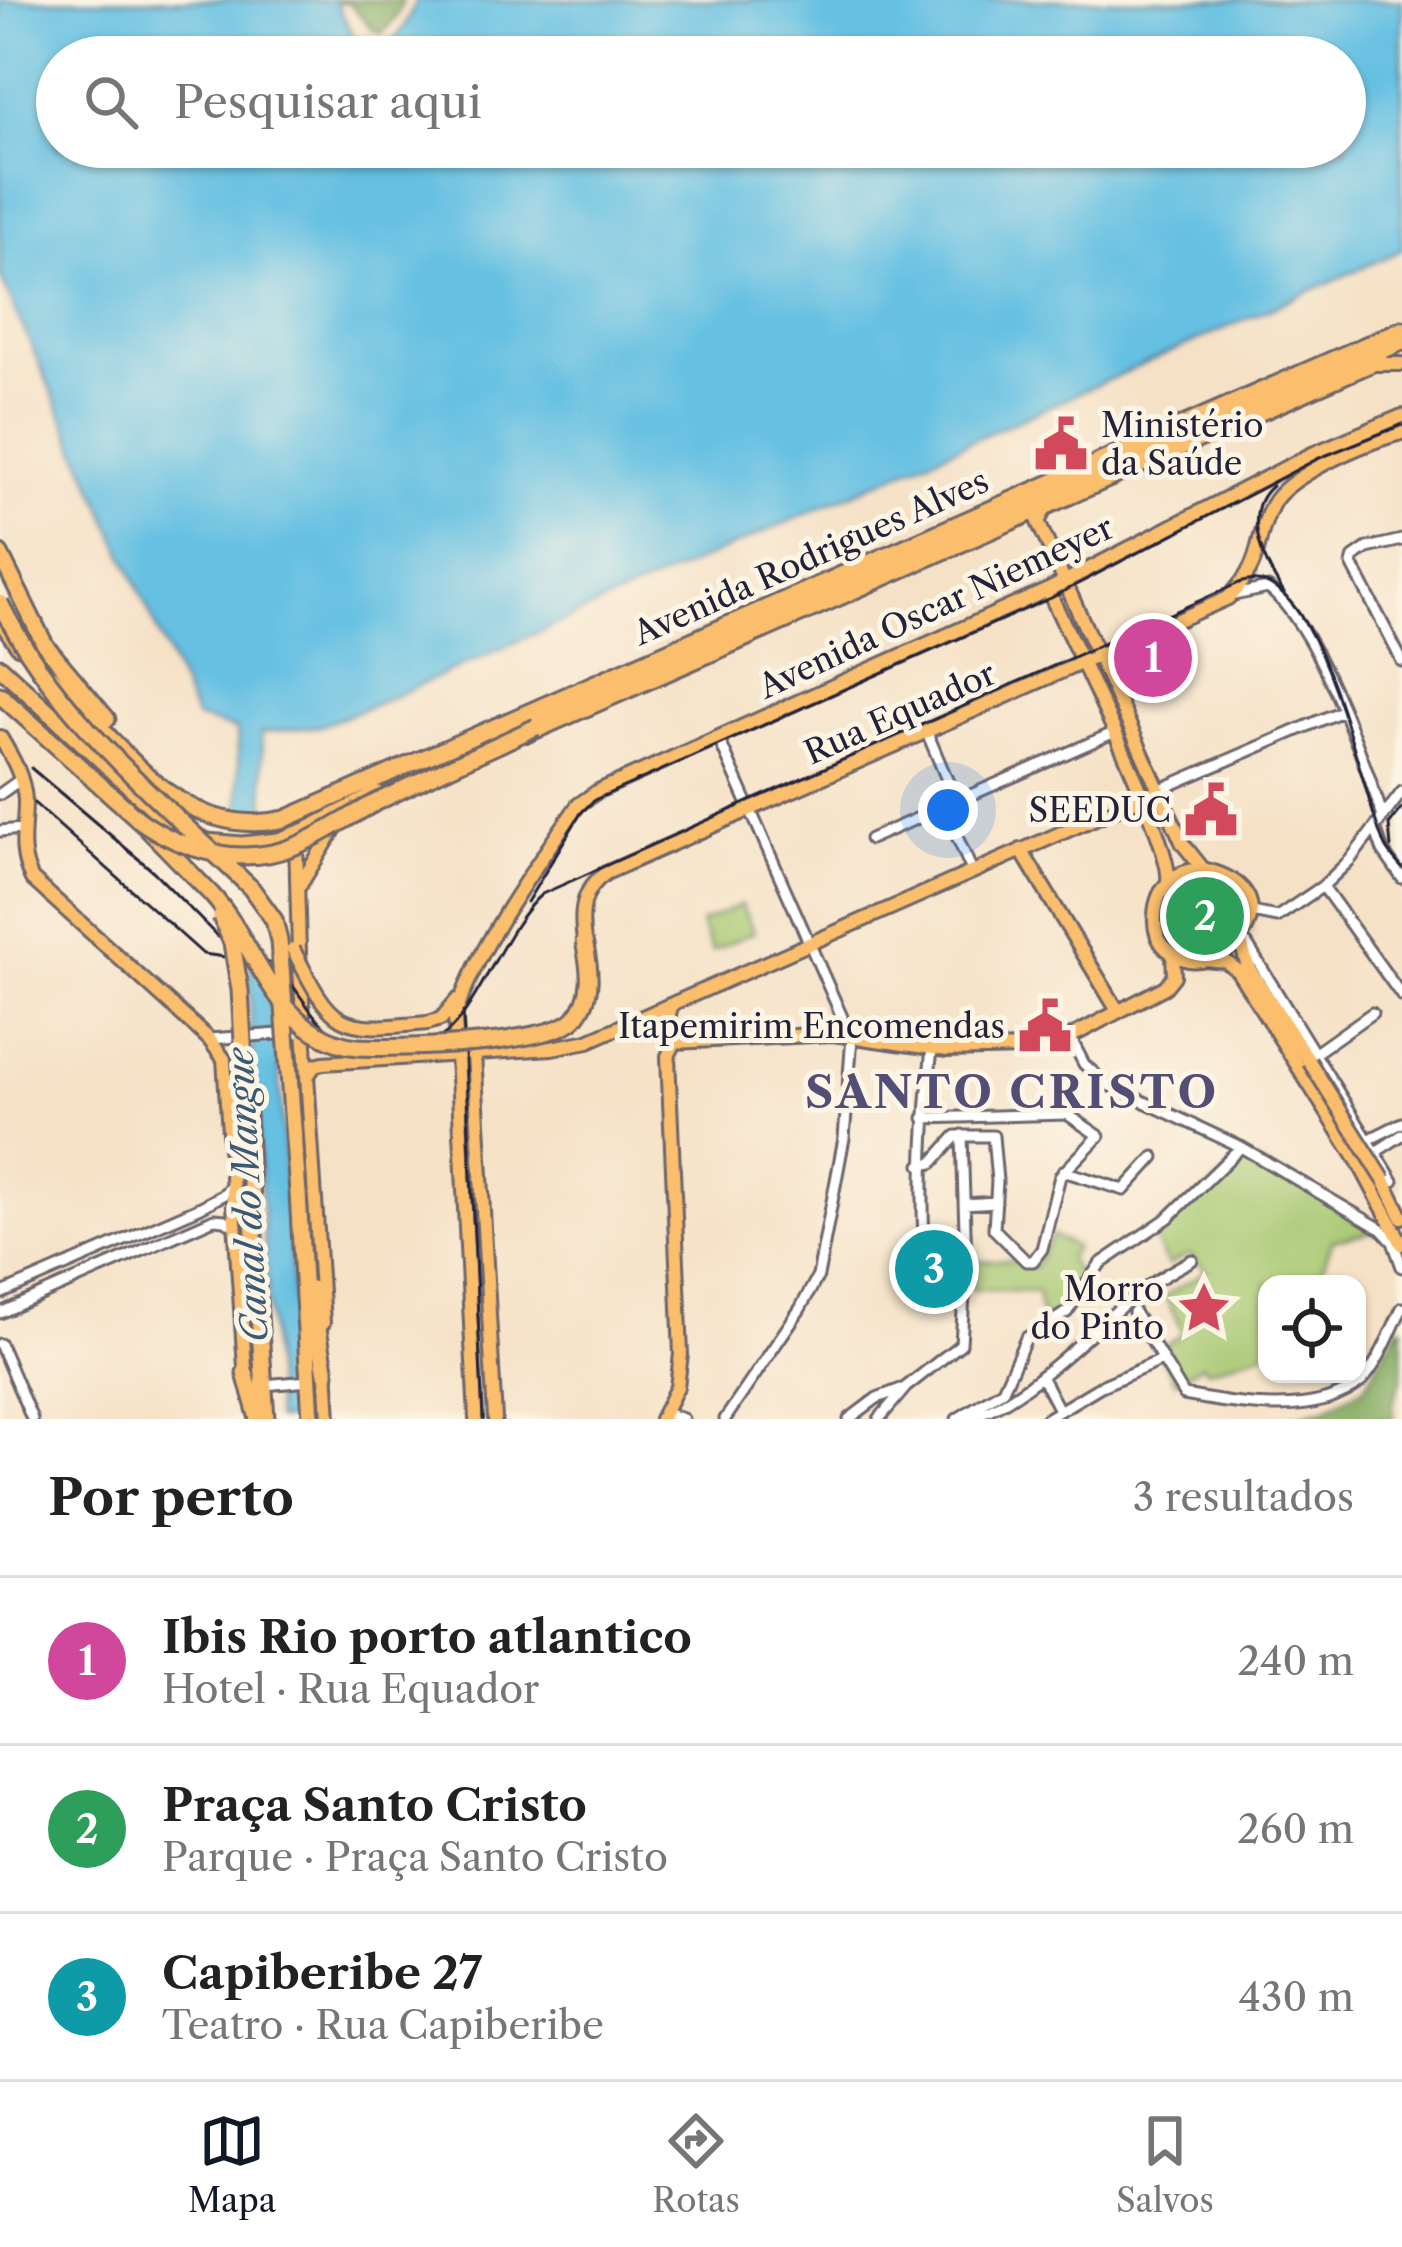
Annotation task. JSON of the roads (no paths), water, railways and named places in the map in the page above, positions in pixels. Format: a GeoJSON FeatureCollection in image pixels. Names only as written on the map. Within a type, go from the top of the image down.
{"type":"FeatureCollection","features":[{"type":"Feature","properties":{"kind":"highway","name":"Avenida Rodrigues Alves"},"geometry":{"type":"LineString","coordinates":[[161,787],[201,815],[241,824],[306,813],[1402,329]]}},
{"type":"Feature","properties":{"kind":"highway","name":"Avenida Rodrigues Alves"},"geometry":{"type":"LineString","coordinates":[[0,667],[171,824],[207,842],[269,842],[299,834],[585,701],[1215,429],[1402,342]]}},
{"type":"Feature","properties":{"kind":"highway"},"geometry":{"type":"LineString","coordinates":[[0,554],[46,645],[161,787]]}},
{"type":"Feature","properties":{"kind":"highway"},"geometry":{"type":"LineString","coordinates":[[0,568],[13,583]]}},
{"type":"Feature","properties":{"kind":"highway"},"geometry":{"type":"LineString","coordinates":[[0,603],[26,653],[61,701],[251,888],[274,920],[283,966],[301,1251],[304,1382],[311,1419]]}},
{"type":"Feature","properties":{"kind":"highway"},"geometry":{"type":"LineString","coordinates":[[0,619],[24,652],[161,787]]}},
{"type":"Feature","properties":{"kind":"highway"},"geometry":{"type":"LineString","coordinates":[[0,694],[138,819],[227,911],[294,1015],[320,1035],[353,1046],[513,1039],[559,1030],[578,1013],[589,991],[584,941]]}},
{"type":"Feature","properties":{"kind":"highway"},"geometry":{"type":"LineString","coordinates":[[138,819],[166,838],[200,850],[230,855],[272,853],[303,842],[585,701]]}},
{"type":"Feature","properties":{"kind":"highway"},"geometry":{"type":"LineString","coordinates":[[211,894],[238,967],[256,1270],[268,1384],[258,1419]]}},
{"type":"Feature","properties":{"kind":"highway"},"geometry":{"type":"LineString","coordinates":[[301,1251],[326,1374]]}},
{"type":"Feature","properties":{"kind":"highway"},"geometry":{"type":"LineString","coordinates":[[245,1373],[258,1419]]}},
{"type":"Feature","properties":{"kind":"main road","name":"Avenida Rodrigues Alves"},"geometry":{"type":"LineString","coordinates":[[319,824],[1046,508],[1215,429],[1379,362],[1402,364]]}},
{"type":"Feature","properties":{"kind":"main road","name":"Avenida Oscar Niemeyer"},"geometry":{"type":"LineString","coordinates":[[461,994],[526,884],[585,798],[1066,582],[1312,454],[1402,416]]}},
{"type":"Feature","properties":{"kind":"main road"},"geometry":{"type":"LineString","coordinates":[[1228,598],[1251,572],[1268,512],[1286,486],[1402,433]]}},
{"type":"Feature","properties":{"kind":"main road"},"geometry":{"type":"LineString","coordinates":[[1046,508],[1038,522],[1188,853],[1203,869],[1239,884],[1247,894],[1252,912],[1244,932],[1226,950],[1204,959]]}},
{"type":"Feature","properties":{"kind":"main road"},"geometry":{"type":"LineString","coordinates":[[675,1042],[833,1034],[932,1048],[1006,1050],[1070,1037],[1170,983],[1172,954],[1161,942],[1155,924],[1158,901],[1168,881],[1168,859],[1048,590]]}},
{"type":"Feature","properties":{"kind":"main road","name":"Rua Equador"},"geometry":{"type":"LineString","coordinates":[[584,941],[584,902],[598,878],[1228,598]]}},
{"type":"Feature","properties":{"kind":"main road"},"geometry":{"type":"LineString","coordinates":[[0,737],[25,796],[22,851],[32,879],[222,1053],[229,1078],[245,1373]]}},
{"type":"Feature","properties":{"kind":"main road"},"geometry":{"type":"LineString","coordinates":[[308,1075],[318,1064],[577,1045],[1159,790]]}},
{"type":"Feature","properties":{"kind":"main road"},"geometry":{"type":"LineString","coordinates":[[300,885],[337,830],[342,814]]}},
{"type":"Feature","properties":{"kind":"main road"},"geometry":{"type":"LineString","coordinates":[[299,834],[299,952],[329,1419]]}},
{"type":"Feature","properties":{"kind":"main road"},"geometry":{"type":"LineString","coordinates":[[1021,850],[1118,1011]]}},
{"type":"Feature","properties":{"kind":"main road"},"geometry":{"type":"LineString","coordinates":[[1168,881],[1185,871],[1203,869]]}},
{"type":"Feature","properties":{"kind":"main road"},"geometry":{"type":"LineString","coordinates":[[274,920],[317,998],[334,1016],[366,1026],[428,1023],[444,1016],[461,994]]}},
{"type":"Feature","properties":{"kind":"main road"},"geometry":{"type":"LineString","coordinates":[[1244,932],[1245,963],[1312,1058],[1388,1181],[1402,1216]]}},
{"type":"Feature","properties":{"kind":"main road"},"geometry":{"type":"LineString","coordinates":[[1172,954],[1225,961],[1235,968],[1355,1156],[1402,1244]]}},
{"type":"Feature","properties":{"kind":"main road"},"geometry":{"type":"LineString","coordinates":[[461,994],[454,1018],[455,1055],[476,1419]]}},
{"type":"Feature","properties":{"kind":"main road"},"geometry":{"type":"LineString","coordinates":[[670,1006],[667,1024],[675,1042]]}},
{"type":"Feature","properties":{"kind":"main road"},"geometry":{"type":"LineString","coordinates":[[663,1416],[677,1388],[681,1354],[668,1056],[675,1042]]}},
{"type":"Feature","properties":{"kind":"main road"},"geometry":{"type":"LineString","coordinates":[[473,1054],[495,1419]]}},
{"type":"Feature","properties":{"kind":"street"},"geometry":{"type":"LineString","coordinates":[[1402,540],[1367,548],[1354,557],[1357,574],[1402,661]]}},
{"type":"Feature","properties":{"kind":"street"},"geometry":{"type":"LineString","coordinates":[[1228,598],[1260,587],[1276,594],[1300,627],[1342,711],[1383,818]]}},
{"type":"Feature","properties":{"kind":"street"},"geometry":{"type":"LineString","coordinates":[[1159,790],[1342,711]]}},
{"type":"Feature","properties":{"kind":"street"},"geometry":{"type":"LineString","coordinates":[[926,730],[956,801]]}},
{"type":"Feature","properties":{"kind":"street"},"geometry":{"type":"LineString","coordinates":[[870,839],[1112,733]]}},
{"type":"Feature","properties":{"kind":"street"},"geometry":{"type":"LineString","coordinates":[[718,736],[843,1021],[833,1034]]}},
{"type":"Feature","properties":{"kind":"street"},"geometry":{"type":"LineString","coordinates":[[0,794],[21,779]]}},
{"type":"Feature","properties":{"kind":"street"},"geometry":{"type":"LineString","coordinates":[[1252,912],[1277,916],[1323,886],[1376,831],[1402,792]]}},
{"type":"Feature","properties":{"kind":"street"},"geometry":{"type":"LineString","coordinates":[[944,807],[973,873]]}},
{"type":"Feature","properties":{"kind":"street"},"geometry":{"type":"LineString","coordinates":[[0,831],[22,829]]}},
{"type":"Feature","properties":{"kind":"street"},"geometry":{"type":"LineString","coordinates":[[1376,831],[1402,878]]}},
{"type":"Feature","properties":{"kind":"street"},"geometry":{"type":"LineString","coordinates":[[1323,886],[1402,996]]}},
{"type":"Feature","properties":{"kind":"street"},"geometry":{"type":"LineString","coordinates":[[1372,1013],[1312,1058],[1368,1140],[1388,1181]]}},
{"type":"Feature","properties":{"kind":"street"},"geometry":{"type":"LineString","coordinates":[[208,1039],[306,1032]]}},
{"type":"Feature","properties":{"kind":"street"},"geometry":{"type":"LineString","coordinates":[[724,1419],[818,1276],[844,1138],[852,1037]]}},
{"type":"Feature","properties":{"kind":"street"},"geometry":{"type":"LineString","coordinates":[[1070,1037],[1084,1064],[1106,1084],[1241,1147],[1381,1229],[1393,1242],[1402,1267]]}},
{"type":"Feature","properties":{"kind":"street"},"geometry":{"type":"LineString","coordinates":[[932,1048],[920,1213],[928,1293],[965,1294]]}},
{"type":"Feature","properties":{"kind":"street"},"geometry":{"type":"LineString","coordinates":[[921,1165],[931,1164],[953,1137],[994,1138],[995,1232],[1033,1262],[1042,1249],[1064,1171],[1099,1136],[1067,1114],[925,1118]]}},
{"type":"Feature","properties":{"kind":"street"},"geometry":{"type":"LineString","coordinates":[[1355,1156],[1368,1140],[1402,1123]]}},
{"type":"Feature","properties":{"kind":"street"},"geometry":{"type":"LineString","coordinates":[[849,1419],[877,1398],[906,1387],[959,1349],[965,1294],[962,1136]]}},
{"type":"Feature","properties":{"kind":"street"},"geometry":{"type":"LineString","coordinates":[[1355,1156],[1375,1152],[1402,1136]]}},
{"type":"Feature","properties":{"kind":"street"},"geometry":{"type":"LineString","coordinates":[[958,1418],[1003,1390],[1026,1338],[1067,1312],[1100,1264],[1168,1218],[1241,1147]]}},
{"type":"Feature","properties":{"kind":"street"},"geometry":{"type":"LineString","coordinates":[[1064,1171],[1124,1190],[1154,1157]]}},
{"type":"Feature","properties":{"kind":"street"},"geometry":{"type":"LineString","coordinates":[[0,1294],[209,1203],[233,1181]]}},
{"type":"Feature","properties":{"kind":"street"},"geometry":{"type":"LineString","coordinates":[[964,1204],[996,1202]]}},
{"type":"Feature","properties":{"kind":"street"},"geometry":{"type":"LineString","coordinates":[[209,1203],[220,1209],[214,1219]]}},
{"type":"Feature","properties":{"kind":"street"},"geometry":{"type":"LineString","coordinates":[[0,1313],[214,1219],[236,1227]]}},
{"type":"Feature","properties":{"kind":"street"},"geometry":{"type":"LineString","coordinates":[[958,1418],[974,1418],[1011,1400],[1146,1287],[1192,1260]]}},
{"type":"Feature","properties":{"kind":"street"},"geometry":{"type":"LineString","coordinates":[[1134,1312],[1184,1395],[1268,1409],[1304,1408],[1338,1397],[1364,1379],[1402,1308]]}},
{"type":"Feature","properties":{"kind":"street"},"geometry":{"type":"LineString","coordinates":[[0,1344],[32,1419]]}},
{"type":"Feature","properties":{"kind":"street"},"geometry":{"type":"LineString","coordinates":[[1046,1419],[1101,1386],[1162,1360]]}},
{"type":"Feature","properties":{"kind":"street"},"geometry":{"type":"LineString","coordinates":[[1041,1376],[1059,1410]]}},
{"type":"Feature","properties":{"kind":"street"},"geometry":{"type":"LineString","coordinates":[[268,1384],[304,1382]]}},
{"type":"Feature","properties":{"kind":"street"},"geometry":{"type":"LineString","coordinates":[[880,1419],[906,1387]]}},
{"type":"Feature","properties":{"kind":"street"},"geometry":{"type":"LineString","coordinates":[[663,1416],[683,1419]]}},
{"type":"Feature","properties":{"kind":"water"},"geometry":{"type":"Polygon","coordinates":[[[0,0],[335,0],[353,36],[36,36],[36,168],[1366,168],[1366,36],[398,36],[416,0],[1402,0],[1402,250],[376,704],[320,726],[261,733],[265,810],[240,811],[237,730],[196,718],[0,275],[0,0]]]}},
{"type":"Feature","properties":{"kind":"water"},"geometry":{"type":"Polygon","coordinates":[[[273,966],[300,1419],[276,1419],[251,1037],[250,967],[273,966]]]}},
{"type":"Feature","properties":{"kind":"tram line"},"geometry":{"type":"LineString","coordinates":[[527,902],[581,813],[594,800],[1051,598],[1317,459],[1402,425]]}},
{"type":"Feature","properties":{"kind":"tram line"},"geometry":{"type":"LineString","coordinates":[[1272,486],[1263,497],[1256,524],[1263,553],[1284,593]]}},
{"type":"Feature","properties":{"kind":"tram line"},"geometry":{"type":"LineString","coordinates":[[34,803],[203,954],[276,964],[314,1016],[337,1035],[373,1042],[429,1040],[451,1029],[463,1014],[515,927],[542,894],[1239,583],[1268,584],[1293,605],[1314,640],[1385,846],[1402,868]]}},
{"type":"Feature","properties":{"kind":"tram line"},"geometry":{"type":"LineString","coordinates":[[31,768],[154,872],[218,937],[245,948]]}},
{"type":"Feature","properties":{"kind":"tram line"},"geometry":{"type":"LineString","coordinates":[[1391,847],[1389,825],[1402,808]]}},
{"type":"Feature","properties":{"kind":"tram line"},"geometry":{"type":"LineString","coordinates":[[463,1012],[483,1419]]}},
{"type":"Feature","properties":{"kind":"place","name":"Ministério da Saúde"},"geometry":{"type":"Point","coordinates":[1061,444]}},
{"type":"Feature","properties":{"kind":"place","name":"Ibis Rio porto atlantico"},"geometry":{"type":"Point","coordinates":[1153,658]}},
{"type":"Feature","properties":{"kind":"place","name":"SEEDUC"},"geometry":{"type":"Point","coordinates":[1211,810]}},
{"type":"Feature","properties":{"kind":"place","name":"Praça Santo Cristo"},"geometry":{"type":"Point","coordinates":[1205,916]}},
{"type":"Feature","properties":{"kind":"place","name":"Itapemirim Encomendas"},"geometry":{"type":"Point","coordinates":[1045,1026]}},
{"type":"Feature","properties":{"kind":"place","name":"Capiberibe 27"},"geometry":{"type":"Point","coordinates":[934,1269]}},
{"type":"Feature","properties":{"kind":"place","name":"Morro do Pinto"},"geometry":{"type":"Point","coordinates":[1204,1308]}},
{"type":"Feature","properties":{"kind":"district","name":"SANTO CRISTO"},"geometry":{"type":"Point","coordinates":[1012,1092]}},
{"type":"Feature","properties":{"kind":"water label","name":"Canal do Mangue"},"geometry":{"type":"Point","coordinates":[247,1195]}}]}
